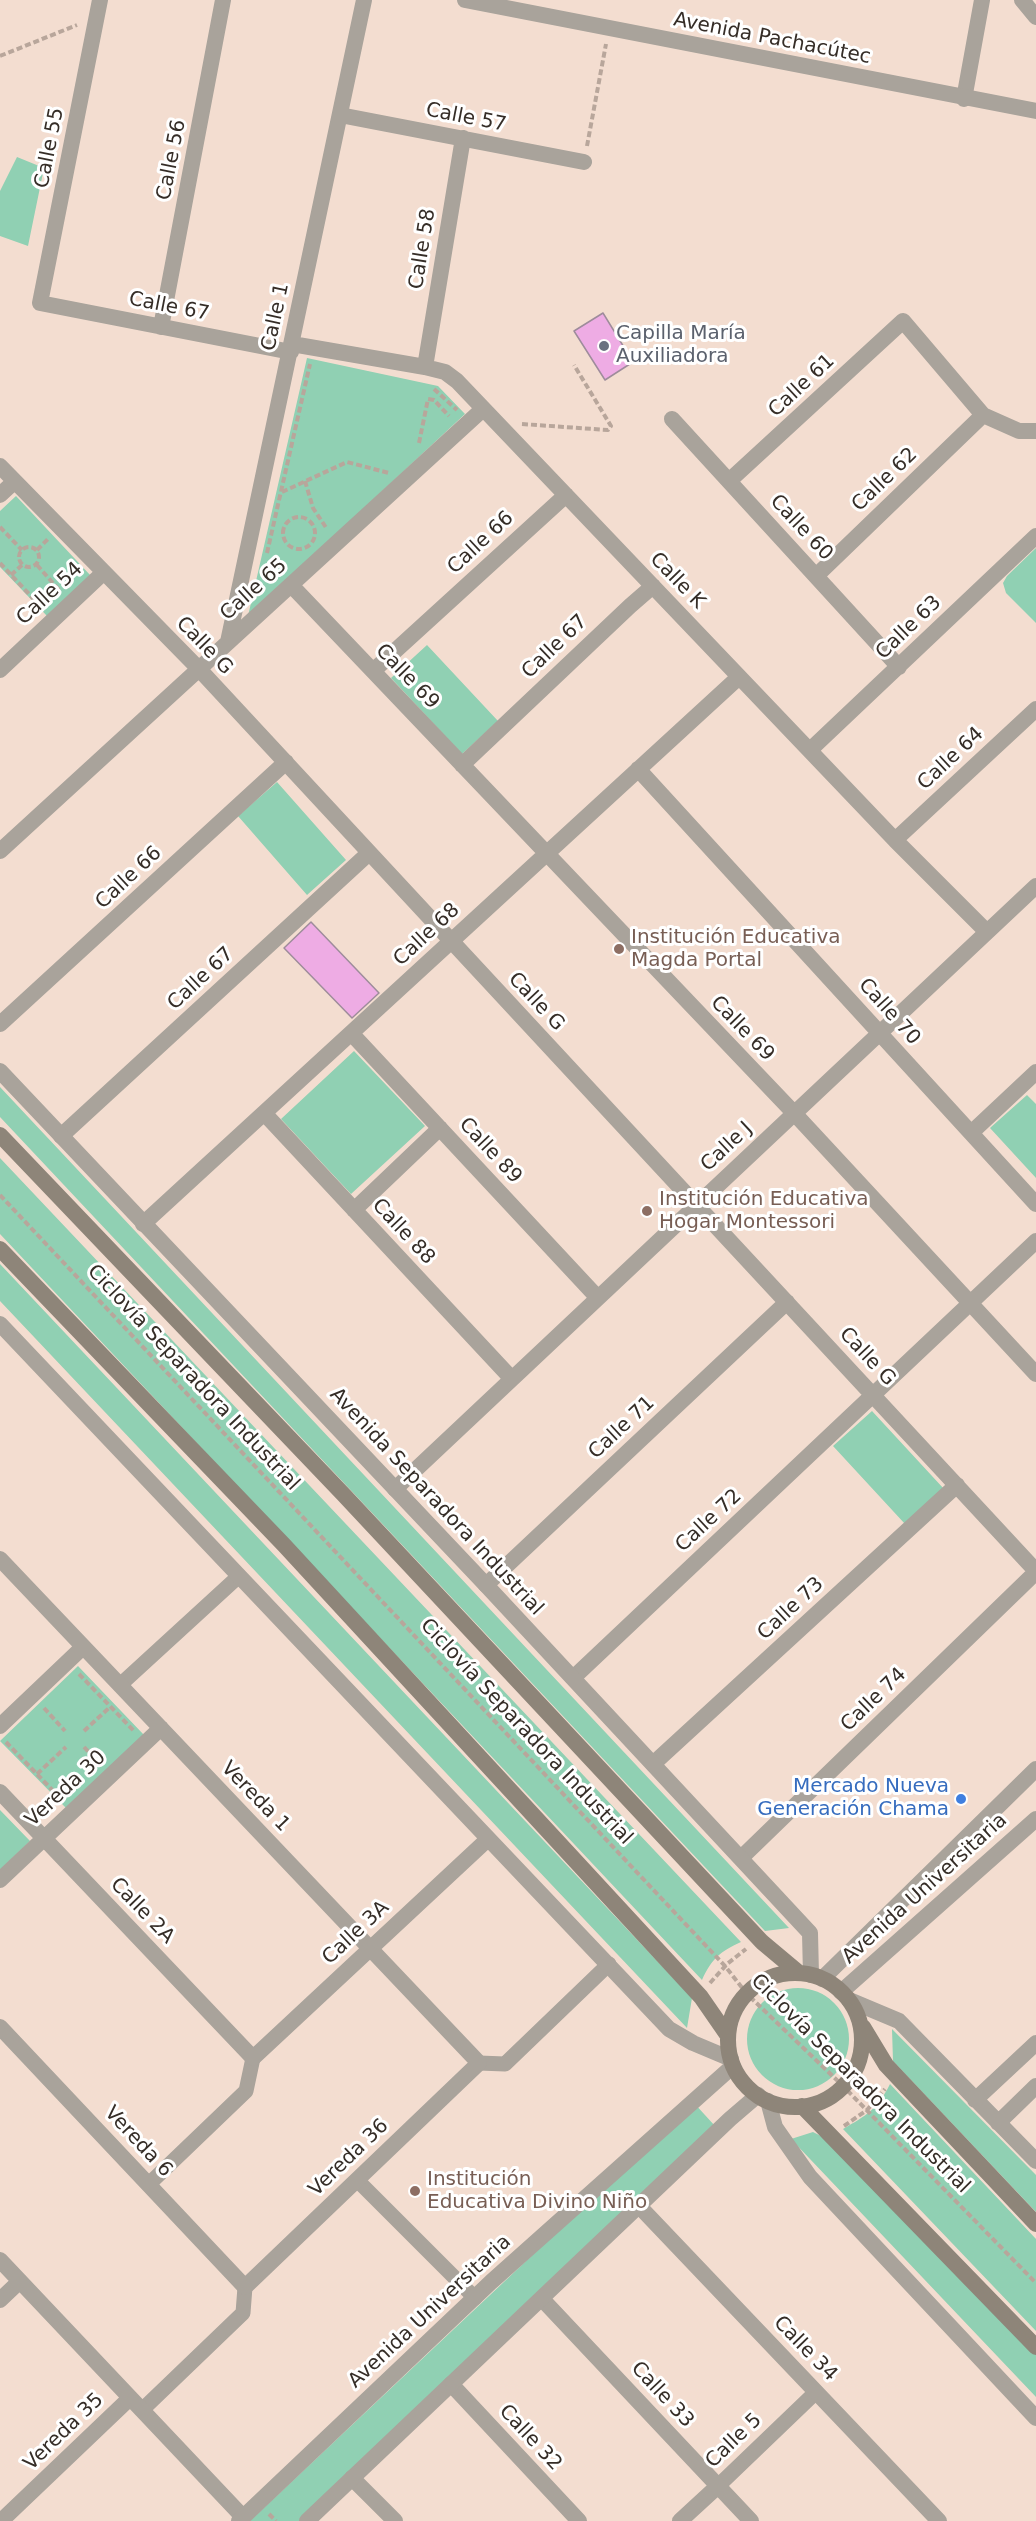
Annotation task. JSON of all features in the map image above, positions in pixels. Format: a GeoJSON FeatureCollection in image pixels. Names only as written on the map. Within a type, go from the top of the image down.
{"type":"FeatureCollection","features":[{"type":"Feature","properties":{"kind":"main road"},"geometry":{"type":"LineString","coordinates":[[0,1135],[343,1494],[762,1942],[845,1996],[886,2065],[1036,2224]]}},
{"type":"Feature","properties":{"kind":"main road"},"geometry":{"type":"LineString","coordinates":[[0,1249],[292,1554],[701,1997],[728,2036]]}},
{"type":"Feature","properties":{"kind":"main road"},"geometry":{"type":"LineString","coordinates":[[811,1976],[777,1976],[765,1980],[747,1994],[734,2013],[728,2036],[732,2062],[741,2079],[763,2098],[779,2104],[802,2106],[825,2100],[851,2077],[860,2056],[862,2044],[859,2021]]}},
{"type":"Feature","properties":{"kind":"main road"},"geometry":{"type":"LineString","coordinates":[[802,2106],[1036,2347]]}},
{"type":"Feature","properties":{"kind":"street","name":"Calle 55"},"geometry":{"type":"LineString","coordinates":[[40,303],[100,0]]}},
{"type":"Feature","properties":{"kind":"street","name":"Calle 56"},"geometry":{"type":"LineString","coordinates":[[161,327],[223,0]]}},
{"type":"Feature","properties":{"kind":"street","name":"Calle 1"},"geometry":{"type":"LineString","coordinates":[[228,642],[364,0]]}},
{"type":"Feature","properties":{"kind":"street","name":"Avenida Pachacútec"},"geometry":{"type":"LineString","coordinates":[[465,0],[964,99],[1036,111]]}},
{"type":"Feature","properties":{"kind":"street"},"geometry":{"type":"LineString","coordinates":[[964,99],[982,0]]}},
{"type":"Feature","properties":{"kind":"street"},"geometry":{"type":"LineString","coordinates":[[1023,0],[1036,17]]}},
{"type":"Feature","properties":{"kind":"street","name":"Calle 57"},"geometry":{"type":"LineString","coordinates":[[340,115],[584,162]]}},
{"type":"Feature","properties":{"kind":"street","name":"Calle 58"},"geometry":{"type":"LineString","coordinates":[[425,367],[463,138]]}},
{"type":"Feature","properties":{"kind":"street","name":"Calle 67"},"geometry":{"type":"LineString","coordinates":[[40,303],[161,327],[291,348]]}},
{"type":"Feature","properties":{"kind":"street","name":"Calle 61"},"geometry":{"type":"LineString","coordinates":[[729,481],[903,321],[983,415]]}},
{"type":"Feature","properties":{"kind":"street","name":"Calle K"},"geometry":{"type":"LineString","coordinates":[[291,348],[425,367],[445,372],[451,376],[895,840],[987,932]]}},
{"type":"Feature","properties":{"kind":"street","name":"Calle 65"},"geometry":{"type":"LineString","coordinates":[[0,851],[483,409]]}},
{"type":"Feature","properties":{"kind":"street"},"geometry":{"type":"LineString","coordinates":[[983,415],[1018,431],[1036,431]]}},
{"type":"Feature","properties":{"kind":"street","name":"Calle 62"},"geometry":{"type":"LineString","coordinates":[[816,576],[983,415]]}},
{"type":"Feature","properties":{"kind":"street","name":"Calle 60"},"geometry":{"type":"LineString","coordinates":[[672,419],[899,667]]}},
{"type":"Feature","properties":{"kind":"street","name":"Calle G"},"geometry":{"type":"LineString","coordinates":[[0,466],[199,669],[1036,1572]]}},
{"type":"Feature","properties":{"kind":"street"},"geometry":{"type":"LineString","coordinates":[[0,495],[14,482]]}},
{"type":"Feature","properties":{"kind":"street","name":"Calle 66"},"geometry":{"type":"LineString","coordinates":[[373,671],[566,495]]}},
{"type":"Feature","properties":{"kind":"street","name":"Calle 63"},"geometry":{"type":"LineString","coordinates":[[810,750],[1036,536]]}},
{"type":"Feature","properties":{"kind":"street","name":"Calle 54"},"geometry":{"type":"LineString","coordinates":[[0,670],[103,573]]}},
{"type":"Feature","properties":{"kind":"street","name":"Calle 69"},"geometry":{"type":"LineString","coordinates":[[291,585],[794,1113],[1036,1374]]}},
{"type":"Feature","properties":{"kind":"street","name":"Calle 67"},"geometry":{"type":"LineString","coordinates":[[462,765],[653,586]]}},
{"type":"Feature","properties":{"kind":"street","name":"Calle 68"},"geometry":{"type":"LineString","coordinates":[[143,1224],[739,677]]}},
{"type":"Feature","properties":{"kind":"street","name":"Calle 64"},"geometry":{"type":"LineString","coordinates":[[895,840],[1036,709]]}},
{"type":"Feature","properties":{"kind":"street","name":"Calle 66"},"geometry":{"type":"LineString","coordinates":[[0,1024],[286,762]]}},
{"type":"Feature","properties":{"kind":"street","name":"Calle 70"},"geometry":{"type":"LineString","coordinates":[[638,769],[1036,1204]]}},
{"type":"Feature","properties":{"kind":"street","name":"Calle 67"},"geometry":{"type":"LineString","coordinates":[[61,1136],[369,853]]}},
{"type":"Feature","properties":{"kind":"street","name":"Calle J"},"geometry":{"type":"LineString","coordinates":[[395,1489],[1036,886]]}},
{"type":"Feature","properties":{"kind":"street","name":"Calle 89"},"geometry":{"type":"LineString","coordinates":[[351,1033],[598,1298]]}},
{"type":"Feature","properties":{"kind":"street","name":"Avenida Separadora Industrial"},"geometry":{"type":"LineString","coordinates":[[0,1071],[486,1585],[810,1933],[811,1976]]}},
{"type":"Feature","properties":{"kind":"street"},"geometry":{"type":"LineString","coordinates":[[971,1133],[1036,1072]]}},
{"type":"Feature","properties":{"kind":"street","name":"Calle 88"},"geometry":{"type":"LineString","coordinates":[[264,1113],[512,1379]]}},
{"type":"Feature","properties":{"kind":"street"},"geometry":{"type":"LineString","coordinates":[[354,1210],[440,1128]]}},
{"type":"Feature","properties":{"kind":"street","name":"Calle 72"},"geometry":{"type":"LineString","coordinates":[[573,1678],[1036,1241]]}},
{"type":"Feature","properties":{"kind":"street","name":"Calle 71"},"geometry":{"type":"LineString","coordinates":[[486,1585],[787,1302]]}},
{"type":"Feature","properties":{"kind":"street"},"geometry":{"type":"LineString","coordinates":[[0,1324],[669,2029],[732,2062]]}},
{"type":"Feature","properties":{"kind":"street","name":"Calle 73"},"geometry":{"type":"LineString","coordinates":[[653,1764],[957,1485]]}},
{"type":"Feature","properties":{"kind":"street","name":"Vereda 1"},"geometry":{"type":"LineString","coordinates":[[0,1559],[479,2063]]}},
{"type":"Feature","properties":{"kind":"street","name":"Calle 74"},"geometry":{"type":"LineString","coordinates":[[741,1858],[1036,1572]]}},
{"type":"Feature","properties":{"kind":"street"},"geometry":{"type":"LineString","coordinates":[[120,1685],[239,1576]]}},
{"type":"Feature","properties":{"kind":"street"},"geometry":{"type":"LineString","coordinates":[[6,1730],[83,1647]]}},
{"type":"Feature","properties":{"kind":"street","name":"Vereda 30"},"geometry":{"type":"LineString","coordinates":[[0,1880],[161,1728]]}},
{"type":"Feature","properties":{"kind":"street","name":"Avenida Universitaria"},"geometry":{"type":"LineString","coordinates":[[811,1976],[1036,1769]]}},
{"type":"Feature","properties":{"kind":"street","name":"Calle 2A"},"geometry":{"type":"LineString","coordinates":[[0,1792],[253,2058]]}},
{"type":"Feature","properties":{"kind":"street","name":"Avenida Universitaria"},"geometry":{"type":"LineString","coordinates":[[845,1996],[1036,1819]]}},
{"type":"Feature","properties":{"kind":"street","name":"Calle 3A"},"geometry":{"type":"LineString","coordinates":[[253,2058],[488,1839]]}},
{"type":"Feature","properties":{"kind":"street"},"geometry":{"type":"LineString","coordinates":[[479,2063],[505,2064],[609,1964]]}},
{"type":"Feature","properties":{"kind":"street"},"geometry":{"type":"LineString","coordinates":[[845,1996],[899,2021],[1036,2161]]}},
{"type":"Feature","properties":{"kind":"street","name":"Vereda 6"},"geometry":{"type":"LineString","coordinates":[[0,2027],[245,2287]]}},
{"type":"Feature","properties":{"kind":"street"},"geometry":{"type":"LineString","coordinates":[[975,2100],[1036,2043]]}},
{"type":"Feature","properties":{"kind":"street"},"geometry":{"type":"LineString","coordinates":[[149,2184],[246,2091],[253,2058]]}},
{"type":"Feature","properties":{"kind":"street","name":"Avenida Universitaria"},"geometry":{"type":"LineString","coordinates":[[241,2519],[475,2298],[732,2062]]}},
{"type":"Feature","properties":{"kind":"street","name":"Vereda 36"},"geometry":{"type":"LineString","coordinates":[[245,2287],[479,2063]]}},
{"type":"Feature","properties":{"kind":"street"},"geometry":{"type":"LineString","coordinates":[[998,2123],[1036,2086]]}},
{"type":"Feature","properties":{"kind":"street"},"geometry":{"type":"LineString","coordinates":[[307,2521],[730,2119],[763,2098],[775,2127],[810,2177],[1036,2418]]}},
{"type":"Feature","properties":{"kind":"street"},"geometry":{"type":"LineString","coordinates":[[357,2180],[475,2298]]}},
{"type":"Feature","properties":{"kind":"street","name":"Calle 34"},"geometry":{"type":"LineString","coordinates":[[639,2206],[939,2521]]}},
{"type":"Feature","properties":{"kind":"street"},"geometry":{"type":"LineString","coordinates":[[0,2260],[241,2519]]}},
{"type":"Feature","properties":{"kind":"street"},"geometry":{"type":"LineString","coordinates":[[0,2300],[20,2281]]}},
{"type":"Feature","properties":{"kind":"street"},"geometry":{"type":"LineString","coordinates":[[142,2410],[243,2313],[245,2287]]}},
{"type":"Feature","properties":{"kind":"street","name":"Calle 33"},"geometry":{"type":"LineString","coordinates":[[542,2299],[751,2521]]}},
{"type":"Feature","properties":{"kind":"street","name":"Calle 32"},"geometry":{"type":"LineString","coordinates":[[451,2384],[579,2521]]}},
{"type":"Feature","properties":{"kind":"street","name":"Calle 5"},"geometry":{"type":"LineString","coordinates":[[680,2521],[816,2392]]}},
{"type":"Feature","properties":{"kind":"street","name":"Vereda 35"},"geometry":{"type":"LineString","coordinates":[[1,2521],[130,2398]]}},
{"type":"Feature","properties":{"kind":"street"},"geometry":{"type":"LineString","coordinates":[[352,2478],[394,2521]]}},
{"type":"Feature","properties":{"kind":"path"},"geometry":{"type":"LineString","coordinates":[[0,56],[97,17]]}},
{"type":"Feature","properties":{"kind":"path"},"geometry":{"type":"LineString","coordinates":[[584,162],[609,28]]}},
{"type":"Feature","properties":{"kind":"path"},"geometry":{"type":"LineString","coordinates":[[266,560],[310,363],[321,365]]}},
{"type":"Feature","properties":{"kind":"path"},"geometry":{"type":"LineString","coordinates":[[507,433],[519,424],[608,430],[611,426],[574,365]]}},
{"type":"Feature","properties":{"kind":"path"},"geometry":{"type":"LineString","coordinates":[[424,387],[435,389],[461,414]]}},
{"type":"Feature","properties":{"kind":"path"},"geometry":{"type":"LineString","coordinates":[[419,444],[428,399],[434,400],[454,421]]}},
{"type":"Feature","properties":{"kind":"path"},"geometry":{"type":"LineString","coordinates":[[281,492],[347,462],[396,475]]}},
{"type":"Feature","properties":{"kind":"path"},"geometry":{"type":"LineString","coordinates":[[305,481],[308,497],[332,535]]}},
{"type":"Feature","properties":{"kind":"path"},"geometry":{"type":"LineString","coordinates":[[305,518],[312,524],[313,540],[300,548],[286,543],[284,528],[290,519],[305,518]]}},
{"type":"Feature","properties":{"kind":"path"},"geometry":{"type":"LineString","coordinates":[[312,524],[320,518]]}},
{"type":"Feature","properties":{"kind":"path"},"geometry":{"type":"LineString","coordinates":[[273,525],[284,528]]}},
{"type":"Feature","properties":{"kind":"path"},"geometry":{"type":"LineString","coordinates":[[0,527],[22,550]]}},
{"type":"Feature","properties":{"kind":"path"},"geometry":{"type":"LineString","coordinates":[[37,550],[51,536]]}},
{"type":"Feature","properties":{"kind":"path"},"geometry":{"type":"LineString","coordinates":[[26,547],[37,550],[40,554],[37,565],[27,568],[22,565],[19,555],[22,550],[26,547]]}},
{"type":"Feature","properties":{"kind":"path"},"geometry":{"type":"LineString","coordinates":[[0,563],[53,620]]}},
{"type":"Feature","properties":{"kind":"path"},"geometry":{"type":"LineString","coordinates":[[11,575],[22,565]]}},
{"type":"Feature","properties":{"kind":"path"},"geometry":{"type":"LineString","coordinates":[[37,565],[71,603]]}},
{"type":"Feature","properties":{"kind":"path","name":"Ciclovía Separadora Industrial"},"geometry":{"type":"LineString","coordinates":[[0,1195],[725,1966],[747,1994],[843,2086],[1036,2283]]}},
{"type":"Feature","properties":{"kind":"path"},"geometry":{"type":"LineString","coordinates":[[70,1679],[77,1672],[138,1736]]}},
{"type":"Feature","properties":{"kind":"path"},"geometry":{"type":"LineString","coordinates":[[34,1713],[49,1699]]}},
{"type":"Feature","properties":{"kind":"path"},"geometry":{"type":"LineString","coordinates":[[42,1706],[65,1731]]}},
{"type":"Feature","properties":{"kind":"path"},"geometry":{"type":"LineString","coordinates":[[84,1731],[110,1707]]}},
{"type":"Feature","properties":{"kind":"path"},"geometry":{"type":"LineString","coordinates":[[6,1730],[5,1741],[66,1804]]}},
{"type":"Feature","properties":{"kind":"path"},"geometry":{"type":"LineString","coordinates":[[37,1774],[66,1747]]}},
{"type":"Feature","properties":{"kind":"path"},"geometry":{"type":"LineString","coordinates":[[84,1747],[104,1768]]}},
{"type":"Feature","properties":{"kind":"path"},"geometry":{"type":"LineString","coordinates":[[701,1997],[725,1966],[743,1951],[762,1942]]}},
{"type":"Feature","properties":{"kind":"path"},"geometry":{"type":"LineString","coordinates":[[832,2135],[867,2110],[896,2075]]}},
{"type":"Feature","properties":{"kind":"green space"},"geometry":{"type":"Polygon","coordinates":[[[17,157],[44,168],[28,246],[0,236],[0,191],[17,157]]]}},
{"type":"Feature","properties":{"kind":"green space"},"geometry":{"type":"Polygon","coordinates":[[[307,358],[438,386],[465,414],[248,616],[307,358]]]}},
{"type":"Feature","properties":{"kind":"green space"},"geometry":{"type":"Polygon","coordinates":[[[16,496],[91,576],[48,617],[0,567],[0,511],[16,496]]]}},
{"type":"Feature","properties":{"kind":"green space"},"geometry":{"type":"Polygon","coordinates":[[[1036,548],[1036,623],[1006,593],[1003,583],[1007,576],[1036,548]]]}},
{"type":"Feature","properties":{"kind":"green space"},"geometry":{"type":"Polygon","coordinates":[[[427,645],[498,721],[462,754],[391,678],[427,645]]]}},
{"type":"Feature","properties":{"kind":"green space"},"geometry":{"type":"Polygon","coordinates":[[[277,782],[346,860],[307,895],[238,816],[277,782]]]}},
{"type":"Feature","properties":{"kind":"green space"},"geometry":{"type":"Polygon","coordinates":[[[354,1051],[425,1126],[351,1194],[281,1119],[354,1051]]]}},
{"type":"Feature","properties":{"kind":"green space"},"geometry":{"type":"Polygon","coordinates":[[[0,1087],[789,1928],[765,1931],[0,1117],[0,1087]]]}},
{"type":"Feature","properties":{"kind":"green space"},"geometry":{"type":"Polygon","coordinates":[[[1027,1095],[1036,1104],[1036,1178],[990,1128],[1027,1095]]]}},
{"type":"Feature","properties":{"kind":"green space"},"geometry":{"type":"Polygon","coordinates":[[[0,1158],[741,1942],[717,1957],[702,1980],[0,1234],[0,1158]]]}},
{"type":"Feature","properties":{"kind":"green space"},"geometry":{"type":"Polygon","coordinates":[[[0,1264],[692,1998],[687,2028],[0,1301],[0,1264]]]}},
{"type":"Feature","properties":{"kind":"green space"},"geometry":{"type":"Polygon","coordinates":[[[872,1411],[944,1489],[905,1524],[833,1446],[872,1411]]]}},
{"type":"Feature","properties":{"kind":"green space"},"geometry":{"type":"Polygon","coordinates":[[[78,1666],[144,1735],[67,1809],[0,1741],[78,1666]]]}},
{"type":"Feature","properties":{"kind":"green space"},"geometry":{"type":"Polygon","coordinates":[[[0,1810],[30,1841],[0,1870],[0,1810]]]}},
{"type":"Feature","properties":{"kind":"green space"},"geometry":{"type":"Polygon","coordinates":[[[798,1988],[817,1992],[834,2003],[845,2020],[849,2039],[845,2058],[834,2075],[817,2086],[798,2090],[779,2086],[762,2075],[751,2058],[747,2039],[751,2020],[762,2003],[779,1992],[798,1988]]]}},
{"type":"Feature","properties":{"kind":"green space"},"geometry":{"type":"Polygon","coordinates":[[[892,2029],[1036,2175],[1036,2212],[893,2061],[892,2029]]]}},
{"type":"Feature","properties":{"kind":"green space"},"geometry":{"type":"Polygon","coordinates":[[[890,2084],[1036,2239],[1036,2331],[843,2129],[871,2111],[881,2100],[890,2084]]]}},
{"type":"Feature","properties":{"kind":"green space"},"geometry":{"type":"Polygon","coordinates":[[[694,2103],[715,2126],[299,2521],[250,2521],[694,2103]]]}},
{"type":"Feature","properties":{"kind":"green space"},"geometry":{"type":"Polygon","coordinates":[[[813,2132],[833,2142],[1036,2354],[1036,2397],[791,2139],[813,2132]]]}},
{"type":"Feature","properties":{"kind":"building","name":"Capilla María Auxiliadora"},"geometry":{"type":"Polygon","coordinates":[[[603,313],[633,362],[605,380],[574,331],[603,313]]]}},
{"type":"Feature","properties":{"kind":"building"},"geometry":{"type":"Polygon","coordinates":[[[311,922],[379,993],[352,1018],[284,948],[311,922]]]}},
{"type":"Feature","properties":{"kind":"place","name":"Capilla María Auxiliadora"},"geometry":{"type":"Point","coordinates":[604,346]}},
{"type":"Feature","properties":{"kind":"place","name":"Institución Educativa Magda Portal"},"geometry":{"type":"Point","coordinates":[619,949]}},
{"type":"Feature","properties":{"kind":"place","name":"Institución Educativa Hogar Montessori"},"geometry":{"type":"Point","coordinates":[647,1211]}},
{"type":"Feature","properties":{"kind":"place","name":"Mercado Nueva Generación Chama"},"geometry":{"type":"Point","coordinates":[961,1799]}},
{"type":"Feature","properties":{"kind":"place","name":"Institución Educativa Divino Niño"},"geometry":{"type":"Point","coordinates":[415,2191]}}]}
